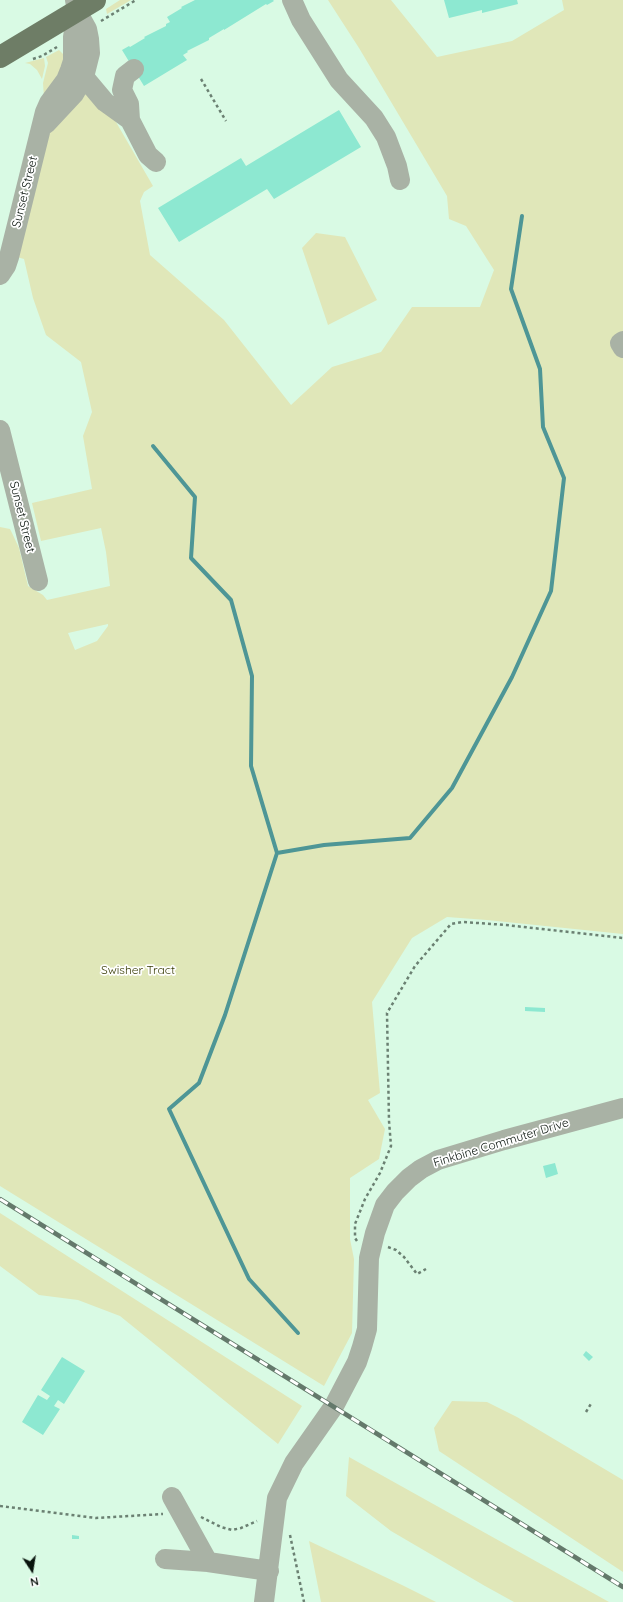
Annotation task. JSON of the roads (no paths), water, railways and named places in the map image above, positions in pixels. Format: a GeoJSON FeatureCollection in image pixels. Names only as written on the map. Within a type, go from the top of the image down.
{"type":"FeatureCollection","features":[{"type":"Feature","properties":{"kind":"main road"},"geometry":{"type":"LineString","coordinates":[[0,57],[76,6],[95,0]]}},
{"type":"Feature","properties":{"kind":"street"},"geometry":{"type":"LineString","coordinates":[[292,0],[301,20],[339,80],[374,118],[386,137],[397,166],[400,180]]}},
{"type":"Feature","properties":{"kind":"street","name":"Sunset Street"},"geometry":{"type":"LineString","coordinates":[[41,130],[68,102],[84,77],[90,46],[87,30],[76,6]]}},
{"type":"Feature","properties":{"kind":"street","name":"Sunset Street"},"geometry":{"type":"LineString","coordinates":[[0,275],[6,266],[9,257],[45,112],[49,103],[66,80],[73,61],[73,37],[76,6]]}},
{"type":"Feature","properties":{"kind":"street"},"geometry":{"type":"LineString","coordinates":[[134,69],[125,76],[122,90],[129,104],[130,120],[148,155],[156,162]]}},
{"type":"Feature","properties":{"kind":"street"},"geometry":{"type":"LineString","coordinates":[[84,77],[105,102],[130,120]]}},
{"type":"Feature","properties":{"kind":"street"},"geometry":{"type":"LineString","coordinates":[[623,341],[620,343],[623,348]]}},
{"type":"Feature","properties":{"kind":"street","name":"Sunset Street"},"geometry":{"type":"LineString","coordinates":[[0,430],[38,581]]}},
{"type":"Feature","properties":{"kind":"street","name":"Finkbine Commuter Drive"},"geometry":{"type":"LineString","coordinates":[[264,1602],[278,1498],[294,1463],[334,1406],[362,1347],[367,1330],[369,1258],[376,1248],[375,1234],[385,1205],[409,1178],[421,1169],[438,1160],[504,1140],[623,1108]]}},
{"type":"Feature","properties":{"kind":"street"},"geometry":{"type":"LineString","coordinates":[[177,1505],[208,1562]]}},
{"type":"Feature","properties":{"kind":"street"},"geometry":{"type":"LineString","coordinates":[[165,1559],[208,1562],[269,1571]]}},
{"type":"Feature","properties":{"kind":"waterway"},"geometry":{"type":"LineString","coordinates":[[298,1333],[249,1279],[169,1109],[199,1083],[225,1015],[277,853],[324,845],[410,838],[452,788],[512,677],[551,591],[564,478],[543,427],[540,369],[511,289],[522,216]]}},
{"type":"Feature","properties":{"kind":"waterway"},"geometry":{"type":"LineString","coordinates":[[153,446],[195,497],[191,558],[231,600],[252,676],[251,766],[277,853]]}},
{"type":"Feature","properties":{"kind":"railway"},"geometry":{"type":"LineString","coordinates":[[0,1199],[623,1587]]}},
{"type":"Feature","properties":{"kind":"park label","name":"Swisher Tract"},"geometry":{"type":"Point","coordinates":[138,970]}}]}
